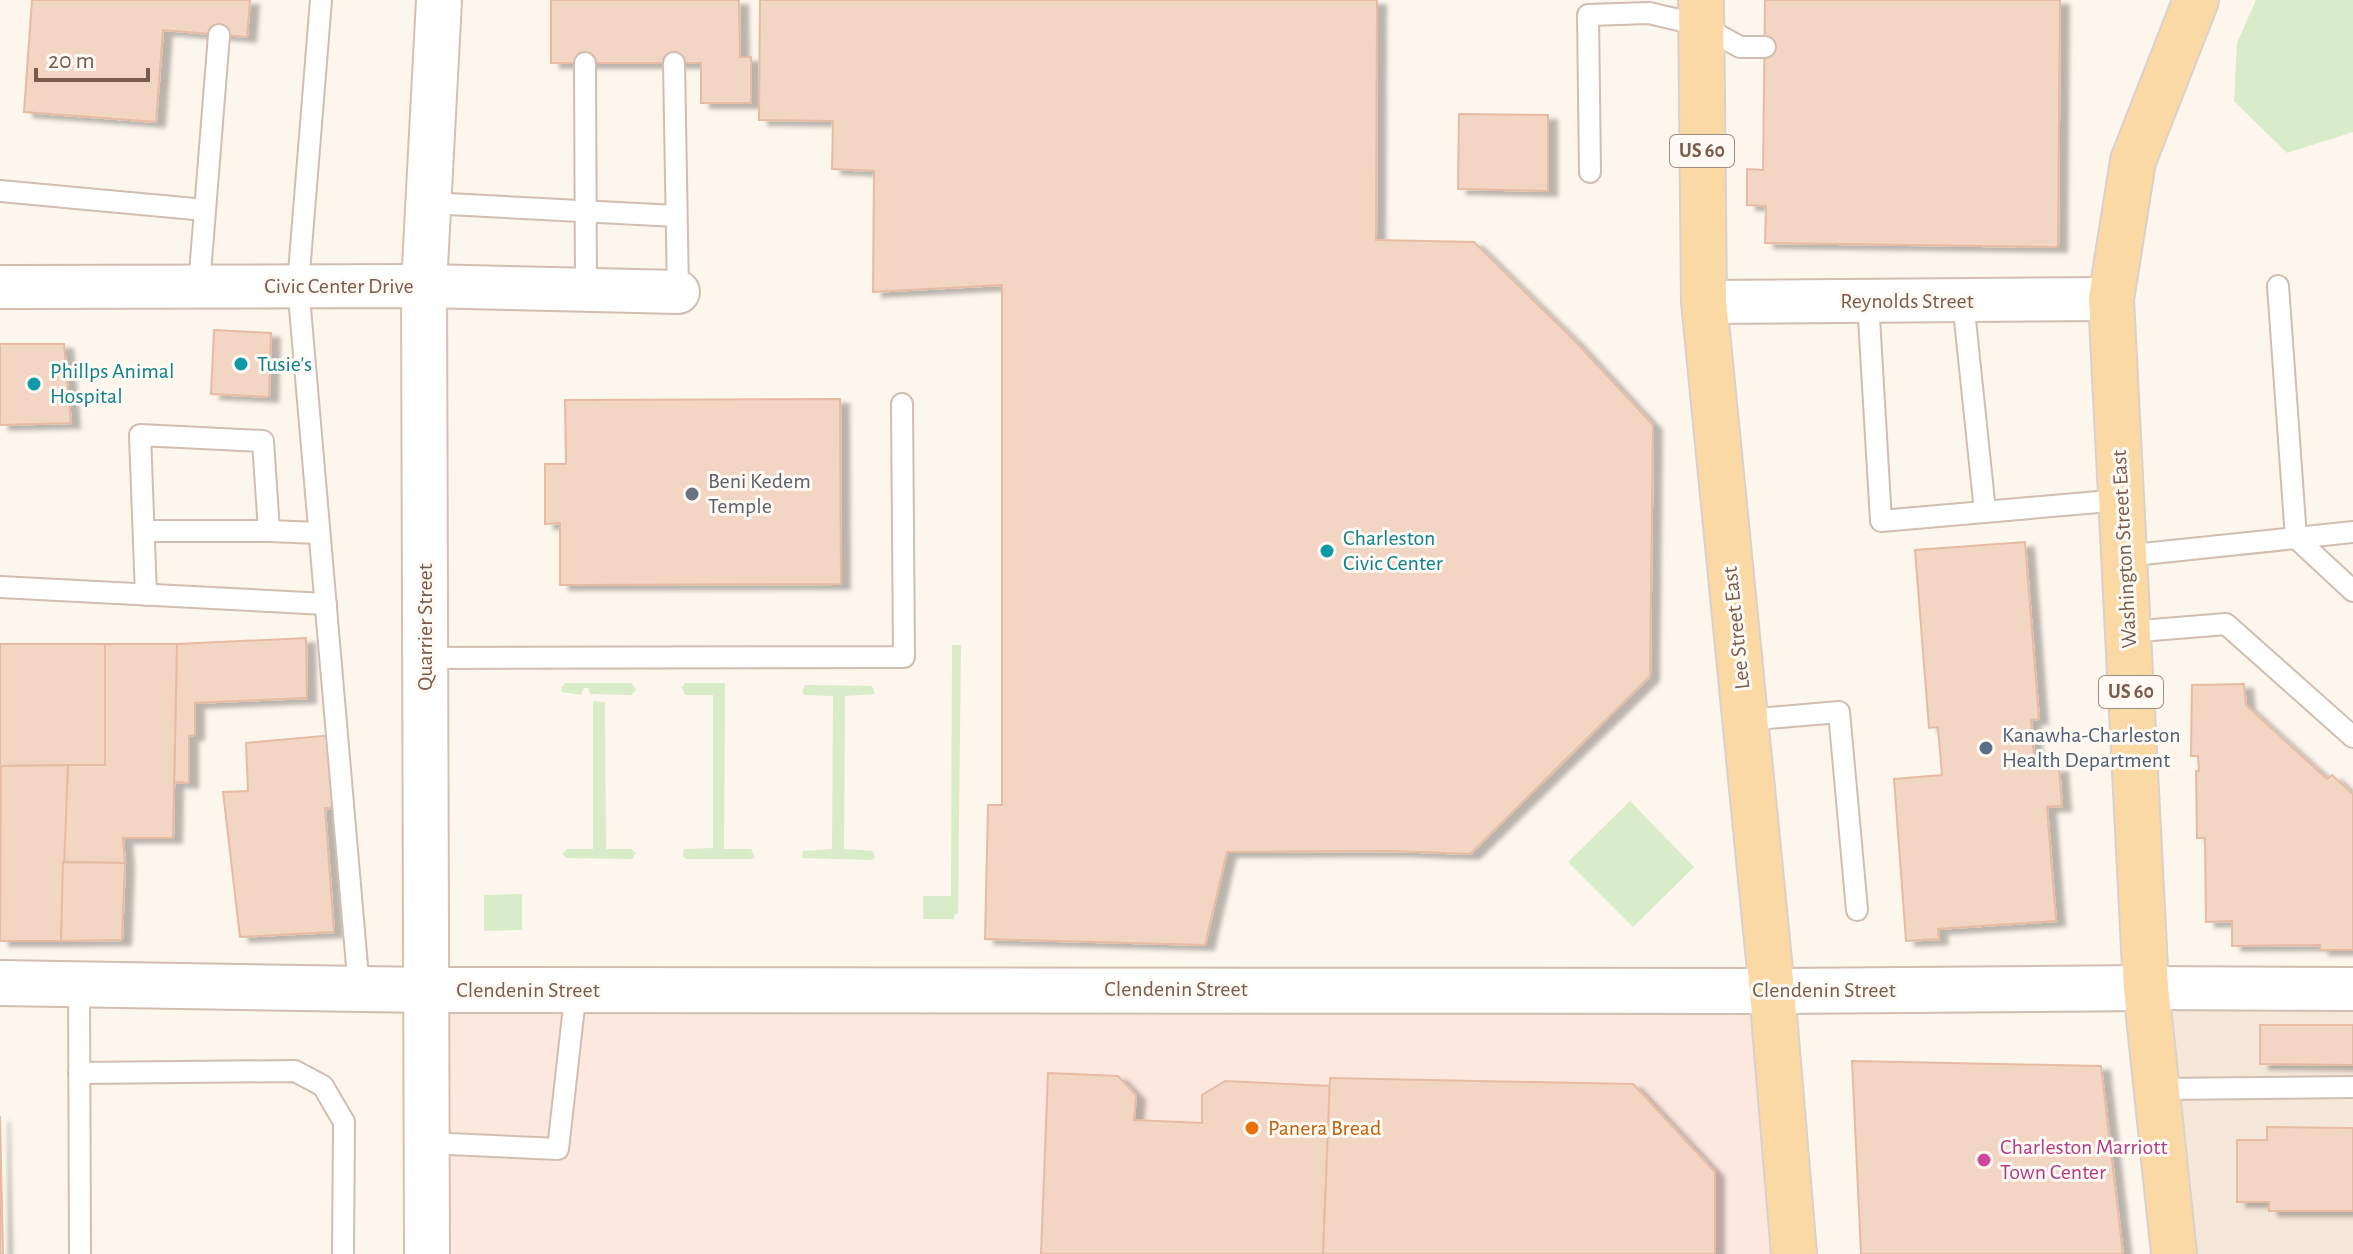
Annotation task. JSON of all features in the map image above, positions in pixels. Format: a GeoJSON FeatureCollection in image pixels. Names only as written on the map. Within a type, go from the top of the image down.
{"type":"FeatureCollection","features":[{"type":"Feature","properties":{"kind":"main road","name":"Washington Street East"},"geometry":{"type":"LineString","coordinates":[[2174,1254],[2146,988],[2111,299],[2133,161],[2196,0]]}},
{"type":"Feature","properties":{"kind":"main road","name":"Lee Street East"},"geometry":{"type":"LineString","coordinates":[[1700,12],[1704,302],[1772,991],[1794,1254]]}},
{"type":"Feature","properties":{"kind":"street","name":"Quarrier Street"},"geometry":{"type":"LineString","coordinates":[[427,1254],[424,286],[439,0]]}},
{"type":"Feature","properties":{"kind":"street","name":"Civic Center Drive"},"geometry":{"type":"LineString","coordinates":[[0,287],[298,285],[678,292]]}},
{"type":"Feature","properties":{"kind":"street","name":"Reynolds Street"},"geometry":{"type":"LineString","coordinates":[[1704,302],[2111,299]]}},
{"type":"Feature","properties":{"kind":"street","name":"Clendenin Street"},"geometry":{"type":"LineString","coordinates":[[0,983],[426,990],[2353,989]]}},
{"type":"Feature","properties":{"kind":"lane"},"geometry":{"type":"LineString","coordinates":[[321,0],[298,285],[359,989]]}},
{"type":"Feature","properties":{"kind":"lane"},"geometry":{"type":"LineString","coordinates":[[1590,172],[1587,7],[1649,13],[1700,12],[1740,47],[1765,47]]}},
{"type":"Feature","properties":{"kind":"lane"},"geometry":{"type":"LineString","coordinates":[[199,286],[219,35]]}},
{"type":"Feature","properties":{"kind":"lane"},"geometry":{"type":"LineString","coordinates":[[585,63],[586,290]]}},
{"type":"Feature","properties":{"kind":"lane"},"geometry":{"type":"LineString","coordinates":[[674,63],[678,292]]}},
{"type":"Feature","properties":{"kind":"lane"},"geometry":{"type":"LineString","coordinates":[[0,191],[205,210]]}},
{"type":"Feature","properties":{"kind":"lane"},"geometry":{"type":"LineString","coordinates":[[429,203],[676,216]]}},
{"type":"Feature","properties":{"kind":"lane"},"geometry":{"type":"LineString","coordinates":[[2278,286],[2296,538],[2353,591]]}},
{"type":"Feature","properties":{"kind":"lane"},"geometry":{"type":"LineString","coordinates":[[1868,301],[1881,521],[2121,500]]}},
{"type":"Feature","properties":{"kind":"lane"},"geometry":{"type":"LineString","coordinates":[[1963,301],[1985,511]]}},
{"type":"Feature","properties":{"kind":"lane"},"geometry":{"type":"LineString","coordinates":[[425,658],[904,657],[902,404]]}},
{"type":"Feature","properties":{"kind":"lane"},"geometry":{"type":"LineString","coordinates":[[146,595],[140,435],[263,441],[269,531]]}},
{"type":"Feature","properties":{"kind":"lane"},"geometry":{"type":"LineString","coordinates":[[144,531],[319,533]]}},
{"type":"Feature","properties":{"kind":"lane"},"geometry":{"type":"LineString","coordinates":[[2124,556],[2353,532]]}},
{"type":"Feature","properties":{"kind":"lane"},"geometry":{"type":"LineString","coordinates":[[0,587],[326,604]]}},
{"type":"Feature","properties":{"kind":"lane"},"geometry":{"type":"LineString","coordinates":[[2128,632],[2226,624],[2353,737]]}},
{"type":"Feature","properties":{"kind":"lane"},"geometry":{"type":"LineString","coordinates":[[1745,720],[1839,712],[1857,910]]}},
{"type":"Feature","properties":{"kind":"lane"},"geometry":{"type":"LineString","coordinates":[[79,984],[80,1254]]}},
{"type":"Feature","properties":{"kind":"lane"},"geometry":{"type":"LineString","coordinates":[[426,1143],[558,1149],[576,989]]}},
{"type":"Feature","properties":{"kind":"lane"},"geometry":{"type":"LineString","coordinates":[[79,1073],[295,1071],[323,1086],[344,1122],[343,1254]]}},
{"type":"Feature","properties":{"kind":"lane"},"geometry":{"type":"LineString","coordinates":[[2157,1089],[2353,1087]]}},
{"type":"Feature","properties":{"kind":"shaded area"},"geometry":{"type":"Polygon","coordinates":[[[2146,988],[2353,990],[2353,1254],[2174,1254],[2146,988]]]}},
{"type":"Feature","properties":{"kind":"shaded area"},"geometry":{"type":"Polygon","coordinates":[[[426,990],[1772,991],[1794,1254],[427,1254],[426,990]]]}},
{"type":"Feature","properties":{"kind":"green space"},"geometry":{"type":"Polygon","coordinates":[[[2256,0],[2353,0],[2353,132],[2287,153],[2234,101],[2237,43],[2256,0]]]}},
{"type":"Feature","properties":{"kind":"green space"},"geometry":{"type":"Polygon","coordinates":[[[952,645],[961,645],[958,914],[954,919],[923,919],[923,896],[951,896],[952,645]]]}},
{"type":"Feature","properties":{"kind":"green space"},"geometry":{"type":"Polygon","coordinates":[[[565,683],[632,683],[636,690],[631,695],[590,694],[588,688],[584,688],[581,695],[562,692],[565,683]]]}},
{"type":"Feature","properties":{"kind":"green space"},"geometry":{"type":"Polygon","coordinates":[[[685,683],[725,683],[724,849],[751,849],[755,857],[752,859],[686,859],[683,856],[684,849],[713,848],[713,695],[685,695],[682,688],[685,683]]]}},
{"type":"Feature","properties":{"kind":"green space"},"geometry":{"type":"Polygon","coordinates":[[[805,685],[872,686],[875,694],[845,696],[844,849],[873,851],[875,858],[872,860],[802,858],[803,851],[832,849],[833,696],[805,695],[802,692],[805,685]]]}},
{"type":"Feature","properties":{"kind":"green space"},"geometry":{"type":"Polygon","coordinates":[[[593,701],[605,702],[606,849],[631,849],[636,853],[632,859],[567,858],[562,854],[567,849],[593,849],[593,701]]]}},
{"type":"Feature","properties":{"kind":"green space"},"geometry":{"type":"Polygon","coordinates":[[[1630,801],[1694,867],[1633,927],[1568,862],[1630,801]]]}},
{"type":"Feature","properties":{"kind":"green space"},"geometry":{"type":"Polygon","coordinates":[[[522,894],[522,930],[484,931],[484,895],[522,894]]]}},
{"type":"Feature","properties":{"kind":"building"},"geometry":{"type":"Polygon","coordinates":[[[32,0],[250,0],[247,37],[163,30],[156,122],[24,112],[32,0]]]}},
{"type":"Feature","properties":{"kind":"building"},"geometry":{"type":"Polygon","coordinates":[[[551,0],[739,0],[740,57],[751,57],[751,103],[701,103],[701,63],[551,63],[551,0]]]}},
{"type":"Feature","properties":{"kind":"building","name":"Charleston Civic Center"},"geometry":{"type":"Polygon","coordinates":[[[760,0],[1377,0],[1376,240],[1474,242],[1575,341],[1653,425],[1650,676],[1470,854],[1227,852],[1205,945],[985,939],[988,805],[1002,805],[1002,285],[873,292],[874,171],[832,169],[833,121],[759,120],[760,0]]]}},
{"type":"Feature","properties":{"kind":"building"},"geometry":{"type":"Polygon","coordinates":[[[1765,0],[2060,0],[2058,247],[1765,243],[1766,206],[1747,205],[1747,169],[1763,170],[1765,0]]]}},
{"type":"Feature","properties":{"kind":"building"},"geometry":{"type":"Polygon","coordinates":[[[1459,114],[1548,115],[1548,191],[1458,189],[1459,114]]]}},
{"type":"Feature","properties":{"kind":"building","name":"Tusie's"},"geometry":{"type":"Polygon","coordinates":[[[214,330],[271,333],[269,397],[211,394],[214,330]]]}},
{"type":"Feature","properties":{"kind":"building","name":"Phillps Animal Hospital"},"geometry":{"type":"Polygon","coordinates":[[[0,344],[64,344],[71,423],[0,425],[0,344]]]}},
{"type":"Feature","properties":{"kind":"building","name":"Beni Kedem Temple"},"geometry":{"type":"Polygon","coordinates":[[[840,399],[841,584],[560,585],[560,523],[545,524],[545,464],[566,464],[565,400],[840,399]]]}},
{"type":"Feature","properties":{"kind":"building","name":"Kanawha-Charleston Health Department"},"geometry":{"type":"Polygon","coordinates":[[[2025,542],[2039,719],[2031,720],[2035,769],[2059,767],[2062,806],[2047,807],[2056,921],[1938,929],[1939,939],[1906,941],[1894,779],[1942,775],[1938,727],[1929,728],[1915,550],[2025,542]]]}},
{"type":"Feature","properties":{"kind":"building"},"geometry":{"type":"Polygon","coordinates":[[[306,638],[307,698],[195,703],[195,735],[189,736],[189,783],[174,782],[177,644],[306,638]]]}},
{"type":"Feature","properties":{"kind":"building"},"geometry":{"type":"Polygon","coordinates":[[[0,644],[105,644],[105,765],[0,766],[0,644]]]}},
{"type":"Feature","properties":{"kind":"building"},"geometry":{"type":"Polygon","coordinates":[[[105,644],[177,644],[173,838],[123,838],[125,863],[63,862],[68,765],[105,765],[105,644]]]}},
{"type":"Feature","properties":{"kind":"building"},"geometry":{"type":"Polygon","coordinates":[[[2244,684],[2246,705],[2327,779],[2332,775],[2353,794],[2353,950],[2320,950],[2320,945],[2232,946],[2232,921],[2206,922],[2205,838],[2197,838],[2198,756],[2191,756],[2192,685],[2244,684]]]}},
{"type":"Feature","properties":{"kind":"building"},"geometry":{"type":"Polygon","coordinates":[[[333,735],[339,809],[325,808],[334,932],[240,937],[223,792],[248,791],[246,743],[333,735]]]}},
{"type":"Feature","properties":{"kind":"building"},"geometry":{"type":"Polygon","coordinates":[[[68,765],[61,941],[0,941],[1,766],[68,765]]]}},
{"type":"Feature","properties":{"kind":"building"},"geometry":{"type":"Polygon","coordinates":[[[63,862],[125,863],[122,940],[61,941],[63,862]]]}},
{"type":"Feature","properties":{"kind":"building"},"geometry":{"type":"Polygon","coordinates":[[[2260,1025],[2353,1025],[2353,1065],[2260,1064],[2260,1025]]]}},
{"type":"Feature","properties":{"kind":"building","name":"Charleston Marriott Town Center"},"geometry":{"type":"Polygon","coordinates":[[[1852,1061],[2101,1066],[2123,1254],[1861,1254],[1852,1061]]]}},
{"type":"Feature","properties":{"kind":"building"},"geometry":{"type":"Polygon","coordinates":[[[1048,1073],[1118,1076],[1136,1095],[1134,1120],[1202,1123],[1202,1095],[1225,1081],[1330,1086],[1323,1254],[1041,1254],[1048,1073]]]}},
{"type":"Feature","properties":{"kind":"building"},"geometry":{"type":"Polygon","coordinates":[[[1330,1078],[1633,1084],[1715,1172],[1715,1254],[1323,1254],[1330,1078]]]}},
{"type":"Feature","properties":{"kind":"building"},"geometry":{"type":"Polygon","coordinates":[[[0,1116],[3,1254],[0,1254],[0,1116]]]}},
{"type":"Feature","properties":{"kind":"building"},"geometry":{"type":"Polygon","coordinates":[[[2267,1127],[2353,1128],[2353,1211],[2269,1211],[2269,1202],[2237,1202],[2237,1140],[2267,1140],[2267,1127]]]}},
{"type":"Feature","properties":{"kind":"place","name":"Tusie's"},"geometry":{"type":"Point","coordinates":[241,364]}},
{"type":"Feature","properties":{"kind":"place","name":"Phillps Animal Hospital"},"geometry":{"type":"Point","coordinates":[34,384]}},
{"type":"Feature","properties":{"kind":"place","name":"Beni Kedem Temple"},"geometry":{"type":"Point","coordinates":[692,494]}},
{"type":"Feature","properties":{"kind":"place","name":"Charleston Civic Center"},"geometry":{"type":"Point","coordinates":[1327,551]}},
{"type":"Feature","properties":{"kind":"place","name":"Kanawha-Charleston Health Department"},"geometry":{"type":"Point","coordinates":[1986,748]}},
{"type":"Feature","properties":{"kind":"place","name":"Panera Bread"},"geometry":{"type":"Point","coordinates":[1252,1128]}},
{"type":"Feature","properties":{"kind":"place","name":"Charleston Marriott Town Center"},"geometry":{"type":"Point","coordinates":[1984,1160]}}]}
